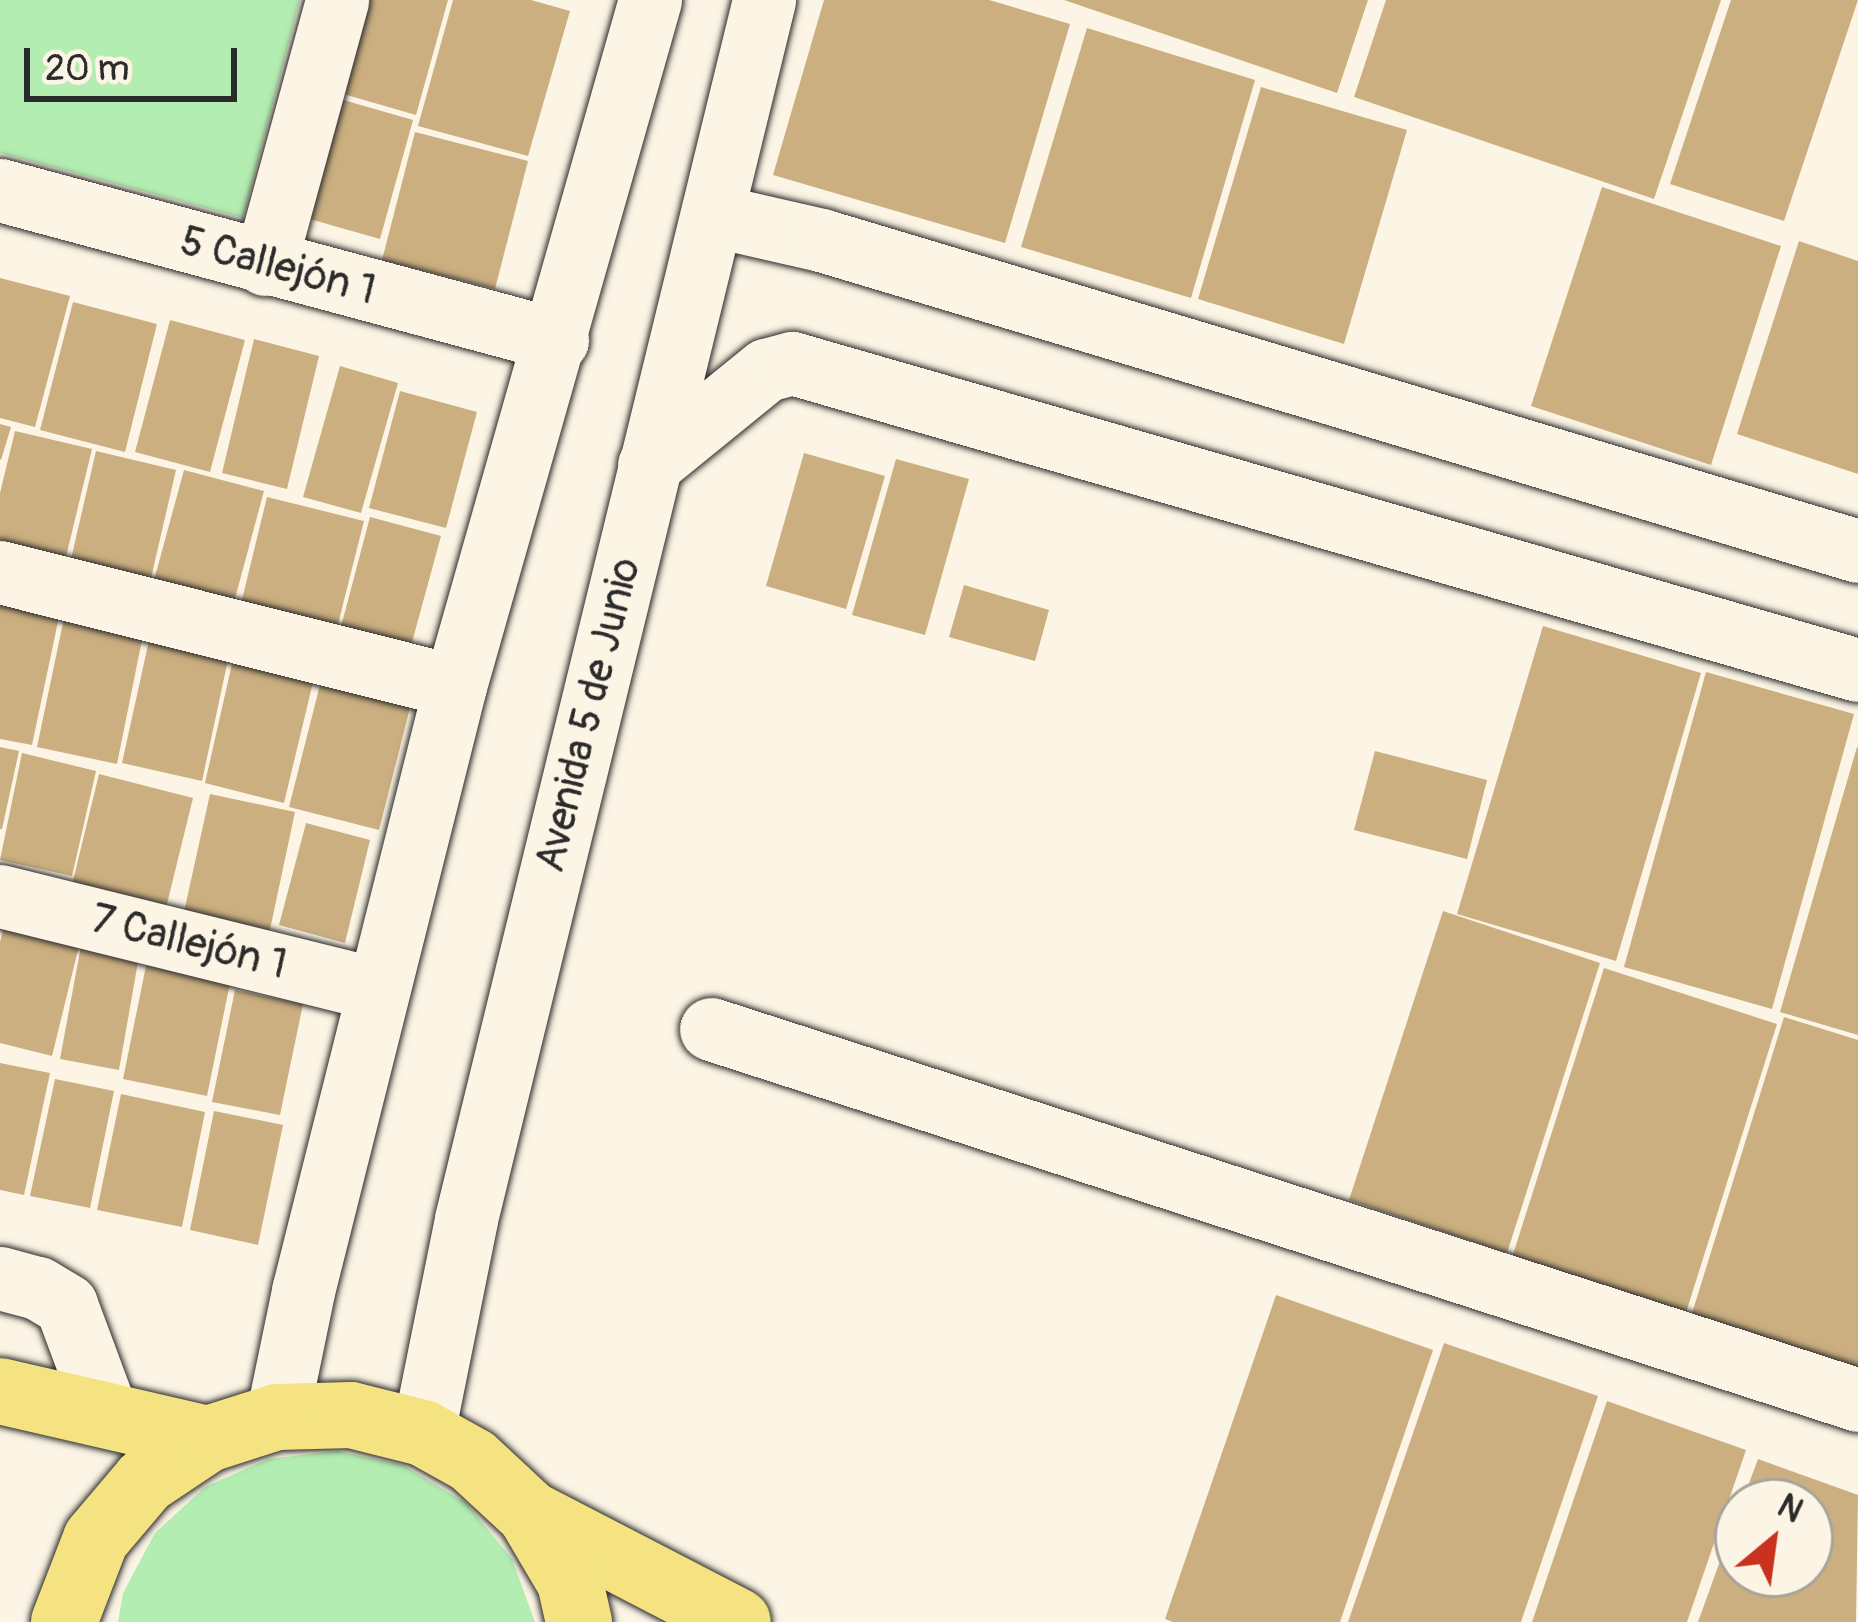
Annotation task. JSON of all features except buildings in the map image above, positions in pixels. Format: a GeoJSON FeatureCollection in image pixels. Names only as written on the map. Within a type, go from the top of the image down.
{"type":"FeatureCollection","features":[{"type":"Feature","properties":{"kind":"main road"},"geometry":{"type":"LineString","coordinates":[[0,1391],[208,1439]]}},
{"type":"Feature","properties":{"kind":"main road"},"geometry":{"type":"LineString","coordinates":[[64,1622],[96,1540],[145,1480],[208,1439],[277,1417],[351,1414],[423,1433],[473,1461],[530,1514],[738,1622]]}},
{"type":"Feature","properties":{"kind":"main road"},"geometry":{"type":"LineString","coordinates":[[530,1514],[570,1582],[579,1622]]}},
{"type":"Feature","properties":{"kind":"street"},"geometry":{"type":"LineString","coordinates":[[265,264],[337,0]]}},
{"type":"Feature","properties":{"kind":"street"},"geometry":{"type":"LineString","coordinates":[[277,1417],[377,989],[455,686],[650,0]]}},
{"type":"Feature","properties":{"kind":"street","name":"Avenida 5 de Junio"},"geometry":{"type":"LineString","coordinates":[[423,1433],[466,1219],[764,0]]}},
{"type":"Feature","properties":{"kind":"street","name":"5 Callejón 1"},"geometry":{"type":"LineString","coordinates":[[0,190],[557,340]]}},
{"type":"Feature","properties":{"kind":"street"},"geometry":{"type":"LineString","coordinates":[[712,215],[821,240],[1858,551]]}},
{"type":"Feature","properties":{"kind":"street"},"geometry":{"type":"LineString","coordinates":[[649,464],[766,370],[792,362],[1858,670]]}},
{"type":"Feature","properties":{"kind":"street"},"geometry":{"type":"LineString","coordinates":[[0,572],[455,686]]}},
{"type":"Feature","properties":{"kind":"street","name":"7 Callejón 1"},"geometry":{"type":"LineString","coordinates":[[0,896],[377,989]]}},
{"type":"Feature","properties":{"kind":"street"},"geometry":{"type":"LineString","coordinates":[[711,1029],[1858,1400]]}},
{"type":"Feature","properties":{"kind":"street"},"geometry":{"type":"LineString","coordinates":[[0,1278],[38,1288],[66,1305],[107,1415]]}},
{"type":"Feature","properties":{"kind":"green space"},"geometry":{"type":"Polygon","coordinates":[[[0,0],[300,0],[243,218],[0,153],[0,0]]]}},
{"type":"Feature","properties":{"kind":"green space"},"geometry":{"type":"Polygon","coordinates":[[[337,1451],[403,1465],[466,1503],[512,1559],[535,1622],[118,1622],[123,1593],[155,1533],[205,1487],[268,1459],[337,1451]]]}}]}
